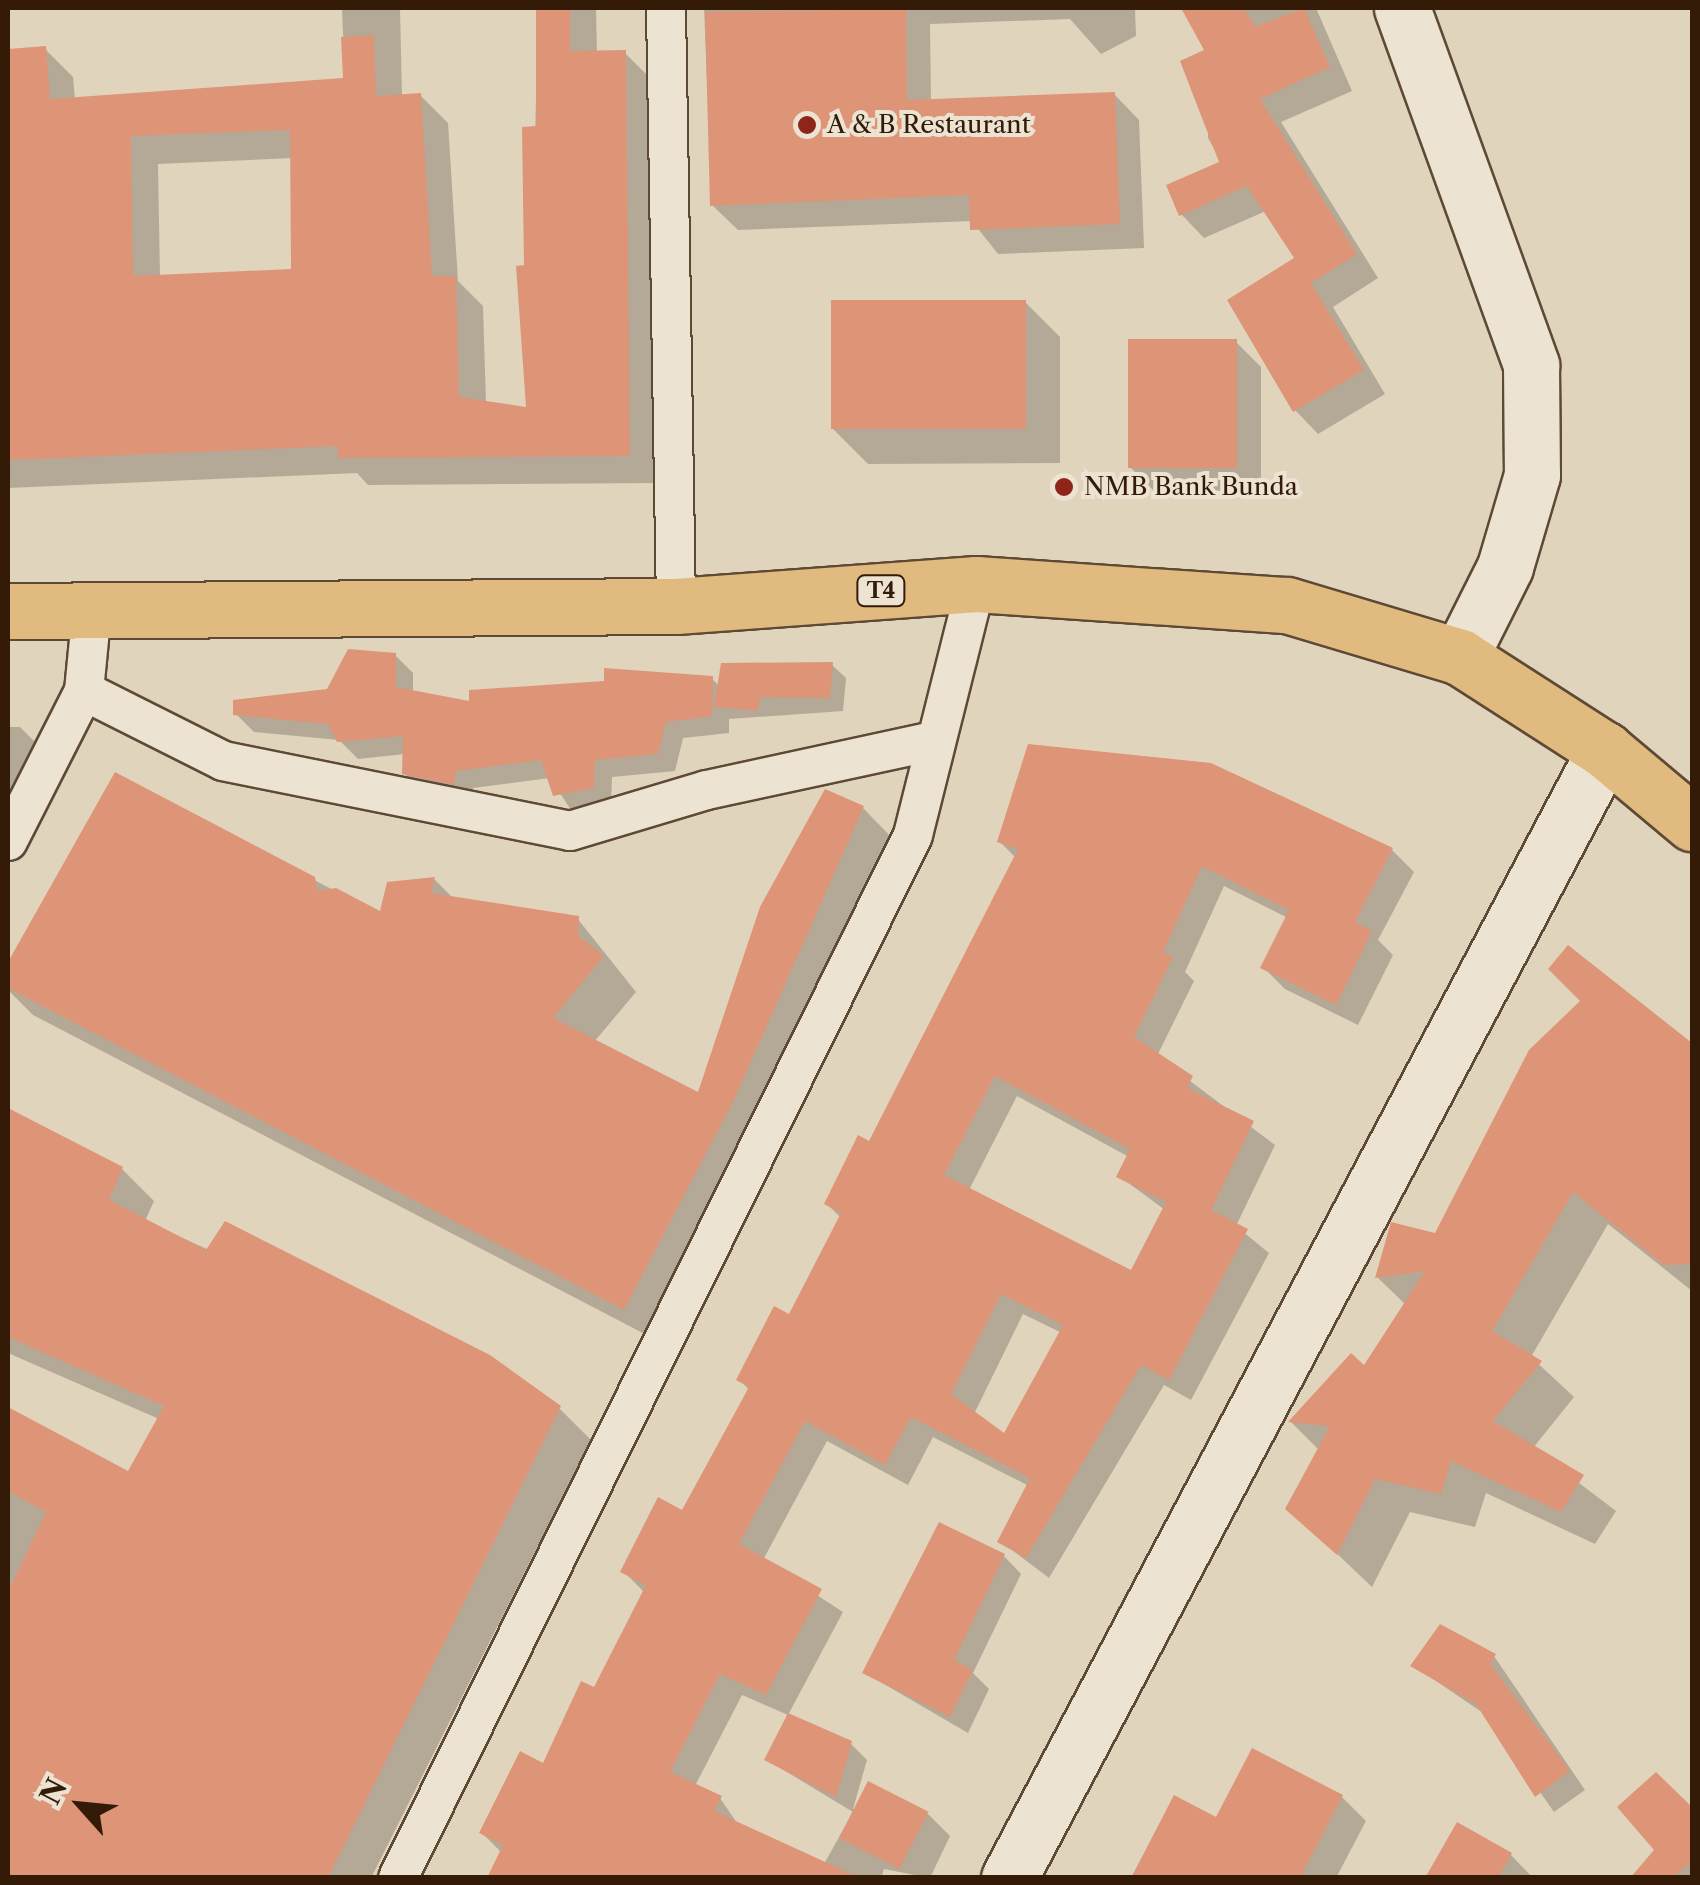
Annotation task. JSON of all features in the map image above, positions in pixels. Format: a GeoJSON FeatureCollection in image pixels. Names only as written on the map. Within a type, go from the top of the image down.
{"type":"FeatureCollection","features":[{"type":"Feature","properties":{"kind":"highway","name":"T4"},"geometry":{"type":"LineString","coordinates":[[8,611],[676,606],[976,584],[1286,606],[1460,657],[1605,750],[1692,822]]}},
{"type":"Feature","properties":{"kind":"main road"},"geometry":{"type":"LineString","coordinates":[[1402,8],[1530,365],[1532,475],[1506,568],[1460,657]]}},
{"type":"Feature","properties":{"kind":"main road"},"geometry":{"type":"LineString","coordinates":[[1009,1878],[1605,750]]}},
{"type":"Feature","properties":{"kind":"street"},"geometry":{"type":"LineString","coordinates":[[666,8],[676,606]]}},
{"type":"Feature","properties":{"kind":"street"},"geometry":{"type":"LineString","coordinates":[[398,1878],[913,836],[933,741],[976,584]]}},
{"type":"Feature","properties":{"kind":"street"},"geometry":{"type":"LineString","coordinates":[[8,841],[84,690],[92,610]]}},
{"type":"Feature","properties":{"kind":"street"},"geometry":{"type":"LineString","coordinates":[[84,690],[223,761],[570,831],[706,790],[933,741]]}},
{"type":"Feature","properties":{"kind":"building"},"geometry":{"type":"Polygon","coordinates":[[[536,8],[570,8],[570,51],[626,50],[630,456],[338,458],[338,446],[8,460],[8,49],[46,46],[50,99],[343,78],[341,37],[374,35],[376,96],[421,93],[432,276],[456,276],[459,397],[526,407],[516,266],[524,265],[522,127],[536,126],[536,8]],[[290,130],[131,136],[133,276],[291,269],[290,130]]]}},
{"type":"Feature","properties":{"kind":"building"},"geometry":{"type":"Polygon","coordinates":[[[1181,8],[1244,8],[1255,27],[1304,8],[1330,67],[1260,99],[1357,254],[1311,283],[1364,370],[1293,412],[1227,300],[1294,258],[1247,186],[1179,216],[1166,185],[1219,162],[1180,61],[1204,50],[1181,8]]]}},
{"type":"Feature","properties":{"kind":"building"},"geometry":{"type":"Polygon","coordinates":[[[906,9],[907,100],[1115,92],[1120,224],[970,230],[969,195],[710,206],[705,12],[906,9]]]}},
{"type":"Feature","properties":{"kind":"building"},"geometry":{"type":"Polygon","coordinates":[[[831,300],[1026,300],[1026,429],[831,429],[831,300]]]}},
{"type":"Feature","properties":{"kind":"building"},"geometry":{"type":"Polygon","coordinates":[[[1128,339],[1237,339],[1237,468],[1128,468],[1128,339]]]}},
{"type":"Feature","properties":{"kind":"building"},"geometry":{"type":"Polygon","coordinates":[[[348,649],[396,653],[396,687],[469,701],[469,690],[604,681],[604,668],[713,676],[712,716],[666,722],[658,754],[595,760],[594,788],[553,796],[541,760],[456,771],[454,785],[402,774],[403,736],[337,742],[328,724],[233,715],[233,700],[327,689],[348,649]]]}},
{"type":"Feature","properties":{"kind":"building"},"geometry":{"type":"Polygon","coordinates":[[[833,662],[830,698],[760,697],[758,711],[714,707],[721,663],[833,662]]]}},
{"type":"Feature","properties":{"kind":"building"},"geometry":{"type":"Polygon","coordinates":[[[1028,744],[1211,763],[1393,848],[1355,922],[1372,931],[1336,1005],[1260,968],[1289,910],[1202,866],[1163,952],[1173,957],[1134,1037],[1193,1076],[1187,1088],[1254,1121],[1211,1210],[1248,1229],[1169,1380],[1141,1365],[1026,1558],[997,1542],[1030,1478],[911,1417],[885,1465],[805,1421],[739,1544],[822,1589],[766,1695],[720,1674],[670,1772],[722,1796],[714,1811],[860,1878],[487,1878],[503,1845],[479,1833],[520,1751],[543,1763],[581,1681],[594,1687],[646,1585],[620,1572],[658,1497],[682,1510],[749,1387],[736,1380],[774,1306],[789,1314],[841,1213],[824,1204],[858,1135],[869,1141],[1018,849],[997,842],[1028,744]],[[995,1076],[944,1175],[1131,1270],[1166,1202],[1116,1177],[1130,1149],[995,1076]],[[1001,1294],[951,1394],[1004,1433],[1063,1325],[1001,1294]]]}},
{"type":"Feature","properties":{"kind":"building"},"geometry":{"type":"Polygon","coordinates":[[[115,772],[315,877],[317,891],[336,888],[380,911],[387,882],[435,877],[431,893],[579,916],[578,936],[604,956],[553,1018],[698,1092],[760,907],[825,789],[864,806],[734,1100],[624,1310],[8,988],[8,962],[115,772]]]}},
{"type":"Feature","properties":{"kind":"building"},"geometry":{"type":"Polygon","coordinates":[[[1568,945],[1692,1043],[1692,1264],[1664,1265],[1573,1192],[1492,1331],[1542,1361],[1493,1421],[1584,1475],[1561,1512],[1451,1461],[1441,1494],[1375,1479],[1337,1555],[1285,1509],[1330,1426],[1288,1422],[1351,1353],[1364,1365],[1425,1271],[1375,1278],[1391,1222],[1435,1233],[1529,1050],[1580,1001],[1548,969],[1568,945]]]}},
{"type":"Feature","properties":{"kind":"building"},"geometry":{"type":"Polygon","coordinates":[[[8,1108],[123,1167],[109,1200],[206,1250],[225,1221],[490,1355],[561,1406],[328,1878],[8,1878],[8,1592],[46,1512],[8,1491],[8,1407],[128,1471],[164,1406],[8,1337],[8,1108]]]}},
{"type":"Feature","properties":{"kind":"building"},"geometry":{"type":"Polygon","coordinates":[[[939,1522],[1005,1554],[954,1660],[973,1670],[950,1717],[862,1673],[939,1522]]]}},
{"type":"Feature","properties":{"kind":"building"},"geometry":{"type":"Polygon","coordinates":[[[1440,1624],[1496,1654],[1490,1664],[1570,1771],[1535,1797],[1476,1704],[1410,1666],[1440,1624]]]}},
{"type":"Feature","properties":{"kind":"building"},"geometry":{"type":"Polygon","coordinates":[[[788,1713],[852,1741],[836,1797],[764,1760],[788,1713]]]}},
{"type":"Feature","properties":{"kind":"building"},"geometry":{"type":"Polygon","coordinates":[[[1252,1748],[1343,1795],[1300,1878],[1131,1878],[1174,1795],[1216,1817],[1252,1748]]]}},
{"type":"Feature","properties":{"kind":"building"},"geometry":{"type":"Polygon","coordinates":[[[1656,1772],[1692,1807],[1692,1862],[1671,1878],[1630,1878],[1654,1850],[1617,1807],[1656,1772]]]}},
{"type":"Feature","properties":{"kind":"building"},"geometry":{"type":"Polygon","coordinates":[[[868,1781],[929,1812],[900,1869],[839,1838],[868,1781]]]}},
{"type":"Feature","properties":{"kind":"building"},"geometry":{"type":"Polygon","coordinates":[[[1457,1822],[1512,1853],[1498,1878],[1425,1878],[1457,1822]]]}},
{"type":"Feature","properties":{"kind":"place","name":"A & B Restaurant"},"geometry":{"type":"Point","coordinates":[807,125]}},
{"type":"Feature","properties":{"kind":"place","name":"NMB Bank Bunda"},"geometry":{"type":"Point","coordinates":[1064,487]}}]}
